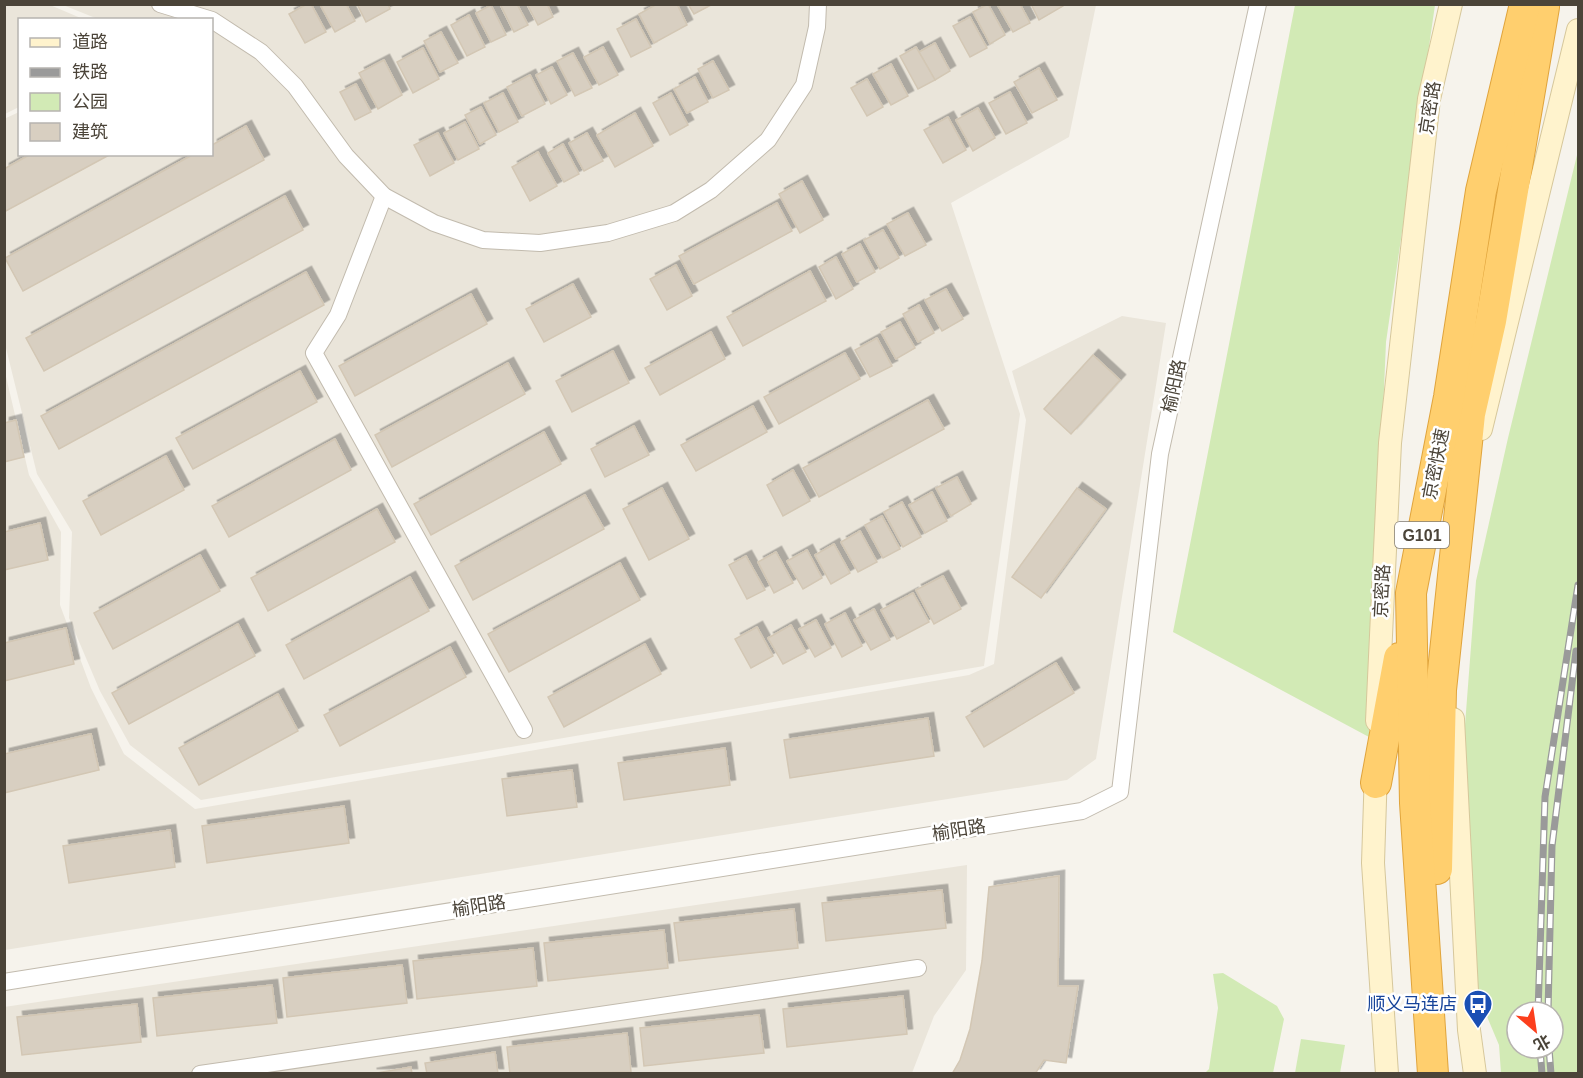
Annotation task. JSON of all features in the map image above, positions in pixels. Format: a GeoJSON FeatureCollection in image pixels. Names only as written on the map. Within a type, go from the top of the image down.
{"type":"FeatureCollection","features":[{"type":"Feature","properties":{"kind":"highway","name":"京密快速"},"geometry":{"type":"LineString","coordinates":[[1433,1074],[1415,803],[1411,593],[1449,397],[1481,191],[1525,4]]}},
{"type":"Feature","properties":{"kind":"highway","name":"京密快速"},"geometry":{"type":"LineString","coordinates":[[1452,1074],[1447,1041],[1437,877],[1441,690],[1450,658],[1470,414],[1491,321],[1544,4]]}},
{"type":"Feature","properties":{"kind":"highway"},"geometry":{"type":"LineString","coordinates":[[1376,783],[1411,593]]}},
{"type":"Feature","properties":{"kind":"main road","name":"京密路"},"geometry":{"type":"LineString","coordinates":[[1387,1074],[1373,863],[1378,685],[1390,443],[1429,99],[1451,4]]}},
{"type":"Feature","properties":{"kind":"main road","name":"G101"},"geometry":{"type":"LineString","coordinates":[[1474,1074],[1469,1030],[1450,658],[1478,442],[1578,30]]}},
{"type":"Feature","properties":{"kind":"street"},"geometry":{"type":"LineString","coordinates":[[160,4],[206,18]]}},
{"type":"Feature","properties":{"kind":"street"},"geometry":{"type":"LineString","coordinates":[[213,21],[261,52],[295,86],[346,156],[384,196],[434,224],[483,240],[540,243],[608,233],[674,213],[711,190],[768,140],[804,85],[817,27],[818,4]]}},
{"type":"Feature","properties":{"kind":"street","name":"榆阳路"},"geometry":{"type":"LineString","coordinates":[[4,982],[1082,811],[1120,792],[1160,453],[1258,4]]}},
{"type":"Feature","properties":{"kind":"street"},"geometry":{"type":"LineString","coordinates":[[384,196],[338,315],[314,354],[524,730]]}},
{"type":"Feature","properties":{"kind":"street"},"geometry":{"type":"LineString","coordinates":[[200,1074],[918,968]]}},
{"type":"Feature","properties":{"kind":"shaded area"},"geometry":{"type":"Polygon","coordinates":[[[4,5],[50,5],[81,18],[18,18],[18,108],[5,114],[4,5]]]}},
{"type":"Feature","properties":{"kind":"shaded area"},"geometry":{"type":"Polygon","coordinates":[[[63,5],[1096,5],[1069,137],[951,203],[1020,414],[984,666],[201,800],[130,745],[100,691],[69,618],[72,532],[37,474],[5,344],[4,119],[18,112],[18,156],[213,156],[213,18],[96,18],[63,5]]]}},
{"type":"Feature","properties":{"kind":"shaded area"},"geometry":{"type":"Polygon","coordinates":[[[1122,316],[1166,323],[1096,759],[1067,780],[5,950],[4,368],[29,475],[61,532],[60,605],[91,688],[124,754],[195,809],[969,675],[994,664],[1026,420],[1012,371],[1122,316]]]}},
{"type":"Feature","properties":{"kind":"shaded area"},"geometry":{"type":"Polygon","coordinates":[[[967,865],[966,970],[934,1016],[912,1073],[5,1073],[4,1007],[967,865]]]}},
{"type":"Feature","properties":{"kind":"green space"},"geometry":{"type":"Polygon","coordinates":[[[1295,5],[1435,5],[1386,342],[1369,737],[1173,632],[1295,5]]]}},
{"type":"Feature","properties":{"kind":"green space"},"geometry":{"type":"Polygon","coordinates":[[[1578,151],[1578,1073],[1501,1073],[1499,1045],[1461,955],[1465,725],[1476,581],[1508,438],[1578,151]]]}},
{"type":"Feature","properties":{"kind":"green space"},"geometry":{"type":"Polygon","coordinates":[[[1223,973],[1277,1006],[1284,1019],[1273,1073],[1205,1073],[1209,1069],[1218,1008],[1213,974],[1223,973]]]}},
{"type":"Feature","properties":{"kind":"green space"},"geometry":{"type":"Polygon","coordinates":[[[1301,1039],[1345,1045],[1340,1073],[1295,1073],[1301,1039]]]}},
{"type":"Feature","properties":{"kind":"building"},"geometry":{"type":"Polygon","coordinates":[[[311,4],[326,32],[305,43],[289,14],[311,4]]]}},
{"type":"Feature","properties":{"kind":"building"},"geometry":{"type":"Polygon","coordinates":[[[346,4],[355,21],[335,32],[321,6],[346,4]]]}},
{"type":"Feature","properties":{"kind":"building"},"geometry":{"type":"Polygon","coordinates":[[[357,4],[388,4],[390,9],[366,22],[357,4]]]}},
{"type":"Feature","properties":{"kind":"building"},"geometry":{"type":"Polygon","coordinates":[[[500,4],[517,4],[528,25],[514,32],[500,4]]]}},
{"type":"Feature","properties":{"kind":"building"},"geometry":{"type":"Polygon","coordinates":[[[527,4],[547,4],[553,17],[538,25],[527,4]]]}},
{"type":"Feature","properties":{"kind":"building"},"geometry":{"type":"Polygon","coordinates":[[[657,4],[677,4],[687,25],[654,43],[639,14],[657,4]]]}},
{"type":"Feature","properties":{"kind":"building"},"geometry":{"type":"Polygon","coordinates":[[[688,4],[711,4],[711,5],[694,14],[688,4]]]}},
{"type":"Feature","properties":{"kind":"building"},"geometry":{"type":"Polygon","coordinates":[[[988,4],[1005,35],[990,44],[973,12],[988,4]]]}},
{"type":"Feature","properties":{"kind":"building"},"geometry":{"type":"Polygon","coordinates":[[[997,4],[1020,4],[1030,23],[1013,32],[997,4]]]}},
{"type":"Feature","properties":{"kind":"building"},"geometry":{"type":"Polygon","coordinates":[[[1031,4],[1062,4],[1063,6],[1039,20],[1031,4]]]}},
{"type":"Feature","properties":{"kind":"building"},"geometry":{"type":"Polygon","coordinates":[[[491,5],[506,35],[491,42],[476,13],[491,5]]]}},
{"type":"Feature","properties":{"kind":"building"},"geometry":{"type":"Polygon","coordinates":[[[469,15],[485,47],[467,56],[451,25],[469,15]]]}},
{"type":"Feature","properties":{"kind":"building"},"geometry":{"type":"Polygon","coordinates":[[[970,17],[987,48],[970,57],[953,26],[970,17]]]}},
{"type":"Feature","properties":{"kind":"building"},"geometry":{"type":"Polygon","coordinates":[[[636,19],[651,47],[631,57],[617,29],[636,19]]]}},
{"type":"Feature","properties":{"kind":"building"},"geometry":{"type":"Polygon","coordinates":[[[441,32],[458,63],[440,72],[424,41],[441,32]]]}},
{"type":"Feature","properties":{"kind":"building"},"geometry":{"type":"Polygon","coordinates":[[[935,43],[950,71],[935,80],[919,52],[935,43]]]}},
{"type":"Feature","properties":{"kind":"building"},"geometry":{"type":"Polygon","coordinates":[[[603,47],[618,75],[599,85],[584,57],[603,47]]]}},
{"type":"Feature","properties":{"kind":"building"},"geometry":{"type":"Polygon","coordinates":[[[916,47],[935,80],[918,89],[900,56],[916,47]]]}},
{"type":"Feature","properties":{"kind":"building"},"geometry":{"type":"Polygon","coordinates":[[[423,48],[439,79],[413,93],[397,62],[423,48]]]}},
{"type":"Feature","properties":{"kind":"building"},"geometry":{"type":"Polygon","coordinates":[[[573,53],[592,88],[575,96],[557,61],[573,53]]]}},
{"type":"Feature","properties":{"kind":"building"},"geometry":{"type":"Polygon","coordinates":[[[384,60],[402,95],[378,109],[359,73],[384,60]]]}},
{"type":"Feature","properties":{"kind":"building"},"geometry":{"type":"Polygon","coordinates":[[[713,61],[729,90],[713,98],[698,69],[713,61]]]}},
{"type":"Feature","properties":{"kind":"building"},"geometry":{"type":"Polygon","coordinates":[[[891,64],[908,96],[891,105],[873,74],[891,64]]]}},
{"type":"Feature","properties":{"kind":"building"},"geometry":{"type":"Polygon","coordinates":[[[552,67],[567,95],[551,104],[536,75],[552,67]]]}},
{"type":"Feature","properties":{"kind":"building"},"geometry":{"type":"Polygon","coordinates":[[[1039,68],[1057,100],[1032,113],[1014,82],[1039,68]]]}},
{"type":"Feature","properties":{"kind":"building"},"geometry":{"type":"Polygon","coordinates":[[[530,75],[545,104],[522,116],[507,87],[530,75]]]}},
{"type":"Feature","properties":{"kind":"building"},"geometry":{"type":"Polygon","coordinates":[[[695,77],[708,102],[687,113],[674,89],[695,77]]]}},
{"type":"Feature","properties":{"kind":"building"},"geometry":{"type":"Polygon","coordinates":[[[867,79],[883,107],[867,116],[851,88],[867,79]]]}},
{"type":"Feature","properties":{"kind":"building"},"geometry":{"type":"Polygon","coordinates":[[[356,84],[371,112],[355,120],[340,92],[356,84]]]}},
{"type":"Feature","properties":{"kind":"building"},"geometry":{"type":"Polygon","coordinates":[[[1010,92],[1027,123],[1006,134],[989,103],[1010,92]]]}},
{"type":"Feature","properties":{"kind":"building"},"geometry":{"type":"Polygon","coordinates":[[[503,93],[518,122],[499,132],[484,103],[503,93]]]}},
{"type":"Feature","properties":{"kind":"building"},"geometry":{"type":"Polygon","coordinates":[[[671,93],[688,125],[670,135],[653,103],[671,93]]]}},
{"type":"Feature","properties":{"kind":"building"},"geometry":{"type":"Polygon","coordinates":[[[481,107],[496,135],[480,144],[465,115],[481,107]]]}},
{"type":"Feature","properties":{"kind":"building"},"geometry":{"type":"Polygon","coordinates":[[[978,108],[995,138],[973,151],[956,120],[978,108]]]}},
{"type":"Feature","properties":{"kind":"building"},"geometry":{"type":"Polygon","coordinates":[[[635,113],[653,146],[615,167],[597,135],[635,113]]]}},
{"type":"Feature","properties":{"kind":"building"},"geometry":{"type":"Polygon","coordinates":[[[948,117],[966,150],[943,163],[924,130],[948,117]]]}},
{"type":"Feature","properties":{"kind":"building"},"geometry":{"type":"Polygon","coordinates":[[[465,122],[479,149],[458,160],[444,133],[465,122]]]}},
{"type":"Feature","properties":{"kind":"building"},"geometry":{"type":"Polygon","coordinates":[[[246,126],[264,160],[23,291],[5,258],[190,156],[213,156],[213,144],[246,126]]]}},
{"type":"Feature","properties":{"kind":"building"},"geometry":{"type":"Polygon","coordinates":[[[438,133],[454,163],[430,176],[414,145],[438,133]]]}},
{"type":"Feature","properties":{"kind":"building"},"geometry":{"type":"Polygon","coordinates":[[[587,133],[603,161],[584,171],[569,143],[587,133]]]}},
{"type":"Feature","properties":{"kind":"building"},"geometry":{"type":"Polygon","coordinates":[[[563,144],[579,174],[564,182],[548,153],[563,144]]]}},
{"type":"Feature","properties":{"kind":"building"},"geometry":{"type":"Polygon","coordinates":[[[538,152],[557,186],[530,201],[512,167],[538,152]]]}},
{"type":"Feature","properties":{"kind":"building"},"geometry":{"type":"Polygon","coordinates":[[[27,156],[107,156],[4,212],[4,169],[27,156]]]}},
{"type":"Feature","properties":{"kind":"building"},"geometry":{"type":"Polygon","coordinates":[[[802,181],[823,220],[800,233],[779,194],[802,181]]]}},
{"type":"Feature","properties":{"kind":"building"},"geometry":{"type":"Polygon","coordinates":[[[285,196],[303,230],[44,371],[26,338],[285,196]]]}},
{"type":"Feature","properties":{"kind":"building"},"geometry":{"type":"Polygon","coordinates":[[[777,203],[792,231],[694,284],[679,256],[777,203]]]}},
{"type":"Feature","properties":{"kind":"building"},"geometry":{"type":"Polygon","coordinates":[[[908,213],[926,245],[905,256],[887,224],[908,213]]]}},
{"type":"Feature","properties":{"kind":"building"},"geometry":{"type":"Polygon","coordinates":[[[883,230],[899,258],[880,269],[864,240],[883,230]]]}},
{"type":"Feature","properties":{"kind":"building"},"geometry":{"type":"Polygon","coordinates":[[[860,244],[875,272],[857,282],[842,254],[860,244]]]}},
{"type":"Feature","properties":{"kind":"building"},"geometry":{"type":"Polygon","coordinates":[[[836,257],[853,289],[836,299],[819,267],[836,257]]]}},
{"type":"Feature","properties":{"kind":"building"},"geometry":{"type":"Polygon","coordinates":[[[676,265],[692,296],[667,310],[650,279],[676,265]]]}},
{"type":"Feature","properties":{"kind":"building"},"geometry":{"type":"Polygon","coordinates":[[[810,271],[826,301],[743,346],[727,317],[810,271]]]}},
{"type":"Feature","properties":{"kind":"building"},"geometry":{"type":"Polygon","coordinates":[[[306,272],[324,305],[59,449],[41,416],[306,272]]]}},
{"type":"Feature","properties":{"kind":"building"},"geometry":{"type":"Polygon","coordinates":[[[573,284],[591,317],[544,342],[526,309],[573,284]]]}},
{"type":"Feature","properties":{"kind":"building"},"geometry":{"type":"Polygon","coordinates":[[[946,289],[963,319],[942,331],[925,300],[946,289]]]}},
{"type":"Feature","properties":{"kind":"building"},"geometry":{"type":"Polygon","coordinates":[[[471,294],[487,324],[355,396],[339,366],[471,294]]]}},
{"type":"Feature","properties":{"kind":"building"},"geometry":{"type":"Polygon","coordinates":[[[919,305],[934,333],[918,342],[903,314],[919,305]]]}},
{"type":"Feature","properties":{"kind":"building"},"geometry":{"type":"Polygon","coordinates":[[[900,322],[915,348],[896,359],[881,332],[900,322]]]}},
{"type":"Feature","properties":{"kind":"building"},"geometry":{"type":"Polygon","coordinates":[[[711,332],[725,359],[660,395],[645,368],[711,332]]]}},
{"type":"Feature","properties":{"kind":"building"},"geometry":{"type":"Polygon","coordinates":[[[877,338],[892,366],[870,377],[855,350],[877,338]]]}},
{"type":"Feature","properties":{"kind":"building"},"geometry":{"type":"Polygon","coordinates":[[[613,351],[629,383],[572,412],[556,381],[613,351]]]}},
{"type":"Feature","properties":{"kind":"building"},"geometry":{"type":"Polygon","coordinates":[[[845,353],[860,379],[779,424],[764,397],[845,353]]]}},
{"type":"Feature","properties":{"kind":"building"},"geometry":{"type":"Polygon","coordinates":[[[1093,355],[1120,380],[1071,434],[1044,409],[1093,355]]]}},
{"type":"Feature","properties":{"kind":"building"},"geometry":{"type":"Polygon","coordinates":[[[508,363],[525,394],[392,467],[375,435],[508,363]]]}},
{"type":"Feature","properties":{"kind":"building"},"geometry":{"type":"Polygon","coordinates":[[[300,371],[317,402],[193,469],[176,438],[300,371]]]}},
{"type":"Feature","properties":{"kind":"building"},"geometry":{"type":"Polygon","coordinates":[[[928,400],[944,429],[819,497],[803,468],[928,400]]]}},
{"type":"Feature","properties":{"kind":"building"},"geometry":{"type":"Polygon","coordinates":[[[753,406],[767,432],[696,471],[681,445],[753,406]]]}},
{"type":"Feature","properties":{"kind":"building"},"geometry":{"type":"Polygon","coordinates":[[[16,420],[24,457],[4,462],[4,423],[16,420]]]}},
{"type":"Feature","properties":{"kind":"building"},"geometry":{"type":"Polygon","coordinates":[[[634,426],[649,455],[605,477],[591,449],[634,426]]]}},
{"type":"Feature","properties":{"kind":"building"},"geometry":{"type":"Polygon","coordinates":[[[544,432],[561,464],[431,535],[414,504],[544,432]]]}},
{"type":"Feature","properties":{"kind":"building"},"geometry":{"type":"Polygon","coordinates":[[[335,439],[351,470],[229,537],[212,506],[335,439]]]}},
{"type":"Feature","properties":{"kind":"building"},"geometry":{"type":"Polygon","coordinates":[[[166,456],[184,490],[101,535],[83,501],[166,456]]]}},
{"type":"Feature","properties":{"kind":"building"},"geometry":{"type":"Polygon","coordinates":[[[793,470],[810,501],[783,516],[767,485],[793,470]]]}},
{"type":"Feature","properties":{"kind":"building"},"geometry":{"type":"Polygon","coordinates":[[[957,477],[971,504],[951,516],[936,488],[957,477]]]}},
{"type":"Feature","properties":{"kind":"building"},"geometry":{"type":"Polygon","coordinates":[[[662,488],[689,539],[649,560],[623,509],[662,488]]]}},
{"type":"Feature","properties":{"kind":"building"},"geometry":{"type":"Polygon","coordinates":[[[1077,488],[1106,509],[1041,598],[1012,577],[1077,488]]]}},
{"type":"Feature","properties":{"kind":"building"},"geometry":{"type":"Polygon","coordinates":[[[932,492],[947,521],[925,533],[909,505],[932,492]]]}},
{"type":"Feature","properties":{"kind":"building"},"geometry":{"type":"Polygon","coordinates":[[[585,495],[604,529],[473,600],[455,566],[585,495]]]}},
{"type":"Feature","properties":{"kind":"building"},"geometry":{"type":"Polygon","coordinates":[[[902,502],[921,537],[903,547],[884,512],[902,502]]]}},
{"type":"Feature","properties":{"kind":"building"},"geometry":{"type":"Polygon","coordinates":[[[377,509],[395,542],[268,611],[251,578],[377,509]]]}},
{"type":"Feature","properties":{"kind":"building"},"geometry":{"type":"Polygon","coordinates":[[[882,516],[900,549],[883,558],[865,525],[882,516]]]}},
{"type":"Feature","properties":{"kind":"building"},"geometry":{"type":"Polygon","coordinates":[[[40,523],[48,560],[4,570],[4,532],[40,523]]]}},
{"type":"Feature","properties":{"kind":"building"},"geometry":{"type":"Polygon","coordinates":[[[860,531],[877,562],[858,572],[841,542],[860,531]]]}},
{"type":"Feature","properties":{"kind":"building"},"geometry":{"type":"Polygon","coordinates":[[[834,544],[850,573],[831,584],[815,555],[834,544]]]}},
{"type":"Feature","properties":{"kind":"building"},"geometry":{"type":"Polygon","coordinates":[[[807,550],[822,578],[803,589],[787,561],[807,550]]]}},
{"type":"Feature","properties":{"kind":"building"},"geometry":{"type":"Polygon","coordinates":[[[776,552],[793,583],[774,593],[758,562],[776,552]]]}},
{"type":"Feature","properties":{"kind":"building"},"geometry":{"type":"Polygon","coordinates":[[[200,555],[220,591],[113,649],[94,613],[200,555]]]}},
{"type":"Feature","properties":{"kind":"building"},"geometry":{"type":"Polygon","coordinates":[[[746,556],[765,590],[747,599],[729,565],[746,556]]]}},
{"type":"Feature","properties":{"kind":"building"},"geometry":{"type":"Polygon","coordinates":[[[620,563],[640,600],[509,672],[488,634],[620,563]]]}},
{"type":"Feature","properties":{"kind":"building"},"geometry":{"type":"Polygon","coordinates":[[[943,576],[961,609],[934,624],[916,590],[943,576]]]}},
{"type":"Feature","properties":{"kind":"building"},"geometry":{"type":"Polygon","coordinates":[[[410,577],[429,611],[304,679],[286,645],[410,577]]]}},
{"type":"Feature","properties":{"kind":"building"},"geometry":{"type":"Polygon","coordinates":[[[913,593],[929,622],[897,639],[881,610],[913,593]]]}},
{"type":"Feature","properties":{"kind":"building"},"geometry":{"type":"Polygon","coordinates":[[[874,609],[890,640],[871,650],[854,620],[874,609]]]}},
{"type":"Feature","properties":{"kind":"building"},"geometry":{"type":"Polygon","coordinates":[[[845,613],[862,646],[842,657],[825,624],[845,613]]]}},
{"type":"Feature","properties":{"kind":"building"},"geometry":{"type":"Polygon","coordinates":[[[816,620],[831,648],[815,657],[799,629],[816,620]]]}},
{"type":"Feature","properties":{"kind":"building"},"geometry":{"type":"Polygon","coordinates":[[[238,624],[255,656],[129,724],[112,693],[238,624]]]}},
{"type":"Feature","properties":{"kind":"building"},"geometry":{"type":"Polygon","coordinates":[[[791,625],[806,652],[783,664],[768,638],[791,625]]]}},
{"type":"Feature","properties":{"kind":"building"},"geometry":{"type":"Polygon","coordinates":[[[757,627],[773,656],[751,668],[735,639],[757,627]]]}},
{"type":"Feature","properties":{"kind":"building"},"geometry":{"type":"Polygon","coordinates":[[[66,628],[74,664],[4,681],[4,643],[66,628]]]}},
{"type":"Feature","properties":{"kind":"building"},"geometry":{"type":"Polygon","coordinates":[[[645,644],[661,674],[564,727],[548,697],[645,644]]]}},
{"type":"Feature","properties":{"kind":"building"},"geometry":{"type":"Polygon","coordinates":[[[450,647],[466,677],[340,746],[324,715],[450,647]]]}},
{"type":"Feature","properties":{"kind":"building"},"geometry":{"type":"Polygon","coordinates":[[[1056,663],[1074,693],[984,747],[966,717],[1056,663]]]}},
{"type":"Feature","properties":{"kind":"building"},"geometry":{"type":"Polygon","coordinates":[[[278,694],[298,731],[199,785],[179,748],[278,694]]]}},
{"type":"Feature","properties":{"kind":"building"},"geometry":{"type":"Polygon","coordinates":[[[928,718],[934,756],[790,778],[784,740],[928,718]]]}},
{"type":"Feature","properties":{"kind":"building"},"geometry":{"type":"Polygon","coordinates":[[[91,734],[99,770],[4,793],[4,754],[91,734]]]}},
{"type":"Feature","properties":{"kind":"building"},"geometry":{"type":"Polygon","coordinates":[[[725,748],[730,785],[624,800],[618,763],[725,748]]]}},
{"type":"Feature","properties":{"kind":"building"},"geometry":{"type":"Polygon","coordinates":[[[572,770],[577,807],[507,816],[502,779],[572,770]]]}},
{"type":"Feature","properties":{"kind":"building"},"geometry":{"type":"Polygon","coordinates":[[[344,806],[349,843],[207,863],[202,826],[344,806]]]}},
{"type":"Feature","properties":{"kind":"building"},"geometry":{"type":"Polygon","coordinates":[[[170,830],[175,867],[69,883],[63,846],[170,830]]]}},
{"type":"Feature","properties":{"kind":"building"},"geometry":{"type":"Polygon","coordinates":[[[1059,876],[1058,986],[1078,986],[1066,1063],[1044,1060],[1035,1074],[952,1074],[960,1060],[970,1029],[982,961],[989,887],[1059,876]]]}},
{"type":"Feature","properties":{"kind":"building"},"geometry":{"type":"Polygon","coordinates":[[[942,890],[946,928],[826,941],[822,903],[942,890]]]}},
{"type":"Feature","properties":{"kind":"building"},"geometry":{"type":"Polygon","coordinates":[[[794,909],[798,948],[679,961],[674,923],[794,909]]]}},
{"type":"Feature","properties":{"kind":"building"},"geometry":{"type":"Polygon","coordinates":[[[664,930],[668,968],[548,981],[544,943],[664,930]]]}},
{"type":"Feature","properties":{"kind":"building"},"geometry":{"type":"Polygon","coordinates":[[[533,948],[537,986],[417,999],[413,961],[533,948]]]}},
{"type":"Feature","properties":{"kind":"building"},"geometry":{"type":"Polygon","coordinates":[[[402,965],[407,1003],[287,1017],[283,978],[402,965]]]}},
{"type":"Feature","properties":{"kind":"building"},"geometry":{"type":"Polygon","coordinates":[[[272,985],[277,1023],[157,1036],[153,998],[272,985]]]}},
{"type":"Feature","properties":{"kind":"building"},"geometry":{"type":"Polygon","coordinates":[[[903,996],[907,1034],[787,1047],[783,1009],[903,996]]]}},
{"type":"Feature","properties":{"kind":"building"},"geometry":{"type":"Polygon","coordinates":[[[137,1004],[141,1042],[22,1055],[17,1017],[137,1004]]]}},
{"type":"Feature","properties":{"kind":"building"},"geometry":{"type":"Polygon","coordinates":[[[759,1015],[764,1053],[644,1066],[640,1028],[759,1015]]]}},
{"type":"Feature","properties":{"kind":"building"},"geometry":{"type":"Polygon","coordinates":[[[627,1033],[631,1072],[510,1074],[507,1047],[627,1033]]]}},
{"type":"Feature","properties":{"kind":"building"},"geometry":{"type":"Polygon","coordinates":[[[495,1052],[498,1074],[427,1074],[425,1063],[495,1052]]]}},
{"type":"Feature","properties":{"kind":"building"},"geometry":{"type":"Polygon","coordinates":[[[411,1067],[412,1074],[371,1074],[411,1067]]]}},
{"type":"Feature","properties":{"kind":"railway"},"geometry":{"type":"LineString","coordinates":[[1538,1000],[1545,797],[1578,585]]}},
{"type":"Feature","properties":{"kind":"railway"},"geometry":{"type":"LineString","coordinates":[[1548,1000],[1552,846],[1576,651]]}},
{"type":"Feature","properties":{"kind":"railway"},"geometry":{"type":"LineString","coordinates":[[1541,1060],[1542,1074]]}},
{"type":"Feature","properties":{"kind":"railway"},"geometry":{"type":"LineString","coordinates":[[1550,1060],[1551,1074]]}},
{"type":"Feature","properties":{"kind":"place","name":"顺义马连店"},"geometry":{"type":"Point","coordinates":[1478,1030]}}]}
